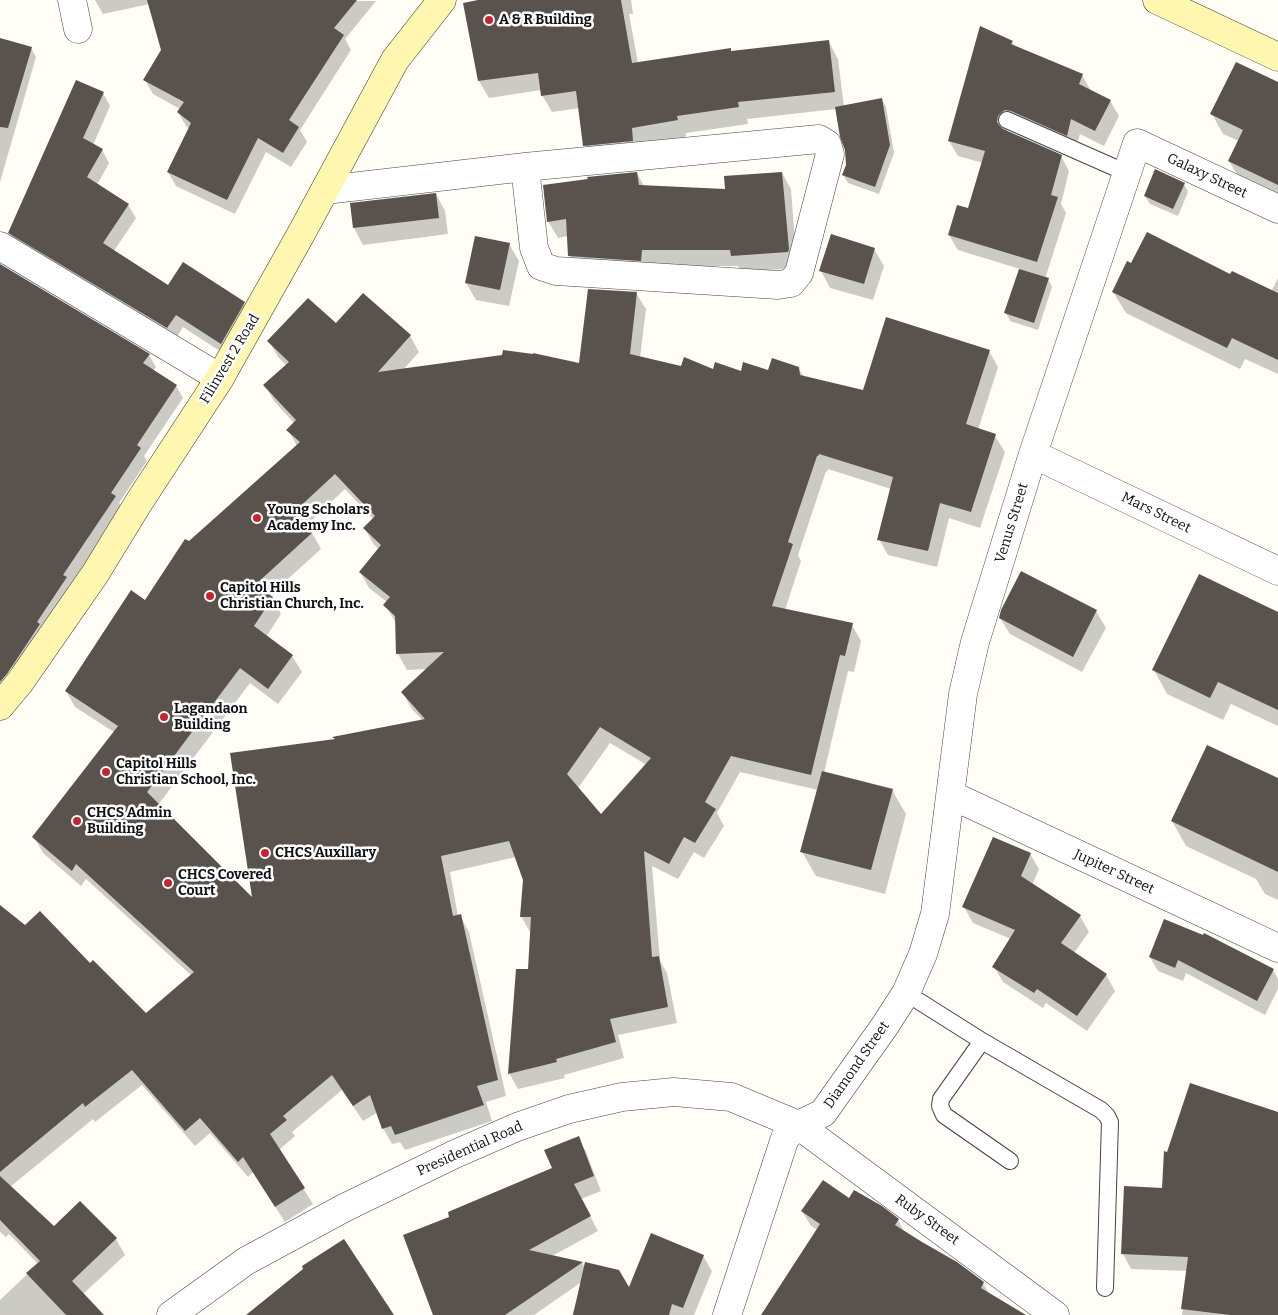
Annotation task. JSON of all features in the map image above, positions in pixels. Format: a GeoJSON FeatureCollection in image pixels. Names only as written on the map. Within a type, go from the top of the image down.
{"type":"FeatureCollection","features":[{"type":"Feature","properties":{"kind":"street"},"geometry":{"type":"LineString","coordinates":[[72,0],[78,30]]}},
{"type":"Feature","properties":{"kind":"street","name":"Filinvest 2 Road"},"geometry":{"type":"LineString","coordinates":[[0,706],[20,682],[95,574],[139,502],[220,378],[301,234],[395,60],[442,0]]}},
{"type":"Feature","properties":{"kind":"street"},"geometry":{"type":"LineString","coordinates":[[1157,0],[1187,8],[1278,57]]}},
{"type":"Feature","properties":{"kind":"street"},"geometry":{"type":"LineString","coordinates":[[325,190],[526,166],[818,139],[827,144],[830,154],[799,273],[791,283],[778,285],[556,271],[541,266],[534,248],[526,166]]}},
{"type":"Feature","properties":{"kind":"street","name":"Venus Street"},"geometry":{"type":"LineString","coordinates":[[935,914],[964,694],[975,642],[1033,454],[1137,143]]}},
{"type":"Feature","properties":{"kind":"street","name":"Galaxy Street"},"geometry":{"type":"LineString","coordinates":[[1137,143],[1278,209]]}},
{"type":"Feature","properties":{"kind":"street"},"geometry":{"type":"LineString","coordinates":[[0,246],[220,378]]}},
{"type":"Feature","properties":{"kind":"street","name":"Mars Street"},"geometry":{"type":"LineString","coordinates":[[1033,454],[1278,571]]}},
{"type":"Feature","properties":{"kind":"street","name":"Jupiter Street"},"geometry":{"type":"LineString","coordinates":[[951,795],[1278,948]]}},
{"type":"Feature","properties":{"kind":"street","name":"Diamond Street"},"geometry":{"type":"LineString","coordinates":[[727,1315],[785,1138],[798,1125],[823,1113],[884,1027],[906,993],[923,954],[935,914]]}},
{"type":"Feature","properties":{"kind":"street","name":"Presidential Road"},"geometry":{"type":"LineString","coordinates":[[171,1315],[246,1261],[344,1208],[517,1127],[569,1109],[622,1097],[674,1092],[731,1097],[798,1125]]}},
{"type":"Feature","properties":{"kind":"street","name":"Ruby Street"},"geometry":{"type":"LineString","coordinates":[[798,1125],[1055,1315]]}},
{"type":"Feature","properties":{"kind":"lane"},"geometry":{"type":"LineString","coordinates":[[1007,120],[1127,173]]}},
{"type":"Feature","properties":{"kind":"lane"},"geometry":{"type":"LineString","coordinates":[[906,993],[982,1041],[1101,1110],[1107,1116],[1110,1122],[1105,1288]]}},
{"type":"Feature","properties":{"kind":"lane"},"geometry":{"type":"LineString","coordinates":[[982,1041],[941,1099],[940,1106],[944,1115],[1010,1161]]}},
{"type":"Feature","properties":{"kind":"building"},"geometry":{"type":"Polygon","coordinates":[[[147,0],[357,0],[334,28],[344,35],[289,120],[299,127],[283,153],[258,138],[227,200],[167,172],[191,123],[177,112],[184,102],[143,80],[161,50],[147,0]]]}},
{"type":"Feature","properties":{"kind":"building"},"geometry":{"type":"Polygon","coordinates":[[[478,0],[621,0],[632,63],[731,48],[731,51],[829,40],[835,92],[738,102],[739,107],[677,116],[678,120],[632,128],[633,141],[583,146],[576,91],[541,96],[538,73],[478,81],[463,3],[478,0]]]}},
{"type":"Feature","properties":{"kind":"building"},"geometry":{"type":"Polygon","coordinates":[[[980,26],[1013,41],[1011,44],[1083,74],[1079,84],[1111,100],[1095,131],[1071,119],[1067,136],[1011,111],[1005,110],[998,116],[997,122],[1003,129],[1062,155],[1051,195],[1058,197],[1037,262],[948,235],[957,205],[968,208],[985,151],[948,141],[980,26]]]}},
{"type":"Feature","properties":{"kind":"building"},"geometry":{"type":"Polygon","coordinates":[[[0,38],[32,47],[8,128],[0,127],[0,38]]]}},
{"type":"Feature","properties":{"kind":"building"},"geometry":{"type":"Polygon","coordinates":[[[1236,62],[1278,82],[1278,185],[1228,161],[1243,130],[1210,114],[1236,62]]]}},
{"type":"Feature","properties":{"kind":"building"},"geometry":{"type":"Polygon","coordinates":[[[76,80],[104,92],[83,138],[103,149],[87,177],[129,204],[103,243],[168,285],[183,262],[245,302],[221,344],[176,315],[167,328],[8,233],[76,80]]]}},
{"type":"Feature","properties":{"kind":"building"},"geometry":{"type":"Polygon","coordinates":[[[882,98],[890,145],[875,187],[842,175],[846,165],[845,150],[840,137],[835,107],[882,98]]]}},
{"type":"Feature","properties":{"kind":"building"},"geometry":{"type":"Polygon","coordinates":[[[1155,169],[1185,183],[1173,209],[1144,196],[1155,169]]]}},
{"type":"Feature","properties":{"kind":"building"},"geometry":{"type":"Polygon","coordinates":[[[637,172],[639,185],[725,189],[724,176],[782,172],[788,252],[731,256],[730,250],[642,250],[641,261],[568,256],[566,219],[547,222],[543,185],[588,179],[587,177],[637,172]]]}},
{"type":"Feature","properties":{"kind":"building"},"geometry":{"type":"Polygon","coordinates":[[[436,193],[439,218],[353,228],[350,203],[436,193]]]}},
{"type":"Feature","properties":{"kind":"building"},"geometry":{"type":"Polygon","coordinates":[[[1147,232],[1230,274],[1232,271],[1278,293],[1278,360],[1232,338],[1227,348],[1112,292],[1127,261],[1131,263],[1147,232]]]}},
{"type":"Feature","properties":{"kind":"building"},"geometry":{"type":"Polygon","coordinates":[[[831,234],[875,248],[864,284],[819,271],[831,234]]]}},
{"type":"Feature","properties":{"kind":"building"},"geometry":{"type":"Polygon","coordinates":[[[475,236],[510,243],[500,290],[465,283],[475,236]]]}},
{"type":"Feature","properties":{"kind":"building"},"geometry":{"type":"Polygon","coordinates":[[[0,264],[150,354],[143,363],[177,385],[137,445],[141,448],[111,493],[116,496],[63,575],[67,577],[37,622],[40,624],[0,682],[0,264]]]}},
{"type":"Feature","properties":{"kind":"building"},"geometry":{"type":"Polygon","coordinates":[[[1019,269],[1049,278],[1034,323],[1004,313],[1019,269]]]}},
{"type":"Feature","properties":{"kind":"building"},"geometry":{"type":"Polygon","coordinates":[[[588,289],[637,292],[630,354],[681,366],[684,357],[713,369],[715,362],[741,371],[743,362],[768,370],[772,358],[799,367],[800,375],[863,390],[886,317],[990,350],[966,424],[996,434],[971,512],[940,503],[928,551],[877,540],[893,477],[819,454],[817,456],[788,542],[793,544],[772,606],[853,623],[845,656],[840,655],[811,775],[731,756],[705,802],[716,809],[695,843],[684,837],[669,864],[644,851],[652,957],[659,956],[668,1007],[610,1019],[616,1042],[556,1059],[557,1062],[508,1074],[516,969],[528,969],[531,917],[520,917],[523,880],[509,841],[441,856],[453,916],[461,914],[498,1080],[477,1086],[484,1105],[395,1135],[391,1126],[382,1129],[370,1095],[353,1106],[332,1075],[283,1116],[287,1120],[270,1134],[305,1188],[275,1207],[243,1157],[238,1162],[200,1118],[185,1131],[132,1070],[85,1107],[83,1103],[0,1172],[0,905],[25,925],[40,911],[90,963],[93,960],[146,1013],[194,972],[76,864],[72,871],[32,837],[118,726],[65,691],[131,590],[145,600],[185,539],[189,541],[300,442],[286,430],[296,420],[263,385],[289,362],[267,341],[308,298],[336,323],[363,293],[411,335],[378,372],[502,355],[503,350],[533,353],[579,363],[588,289]],[[335,474],[294,512],[313,532],[255,585],[273,597],[254,626],[293,655],[268,689],[240,668],[147,792],[252,897],[230,753],[335,739],[332,737],[425,719],[401,692],[444,652],[396,654],[395,616],[383,605],[390,597],[359,572],[381,545],[363,528],[375,516],[335,474]],[[600,727],[567,774],[601,814],[651,758],[600,727]]]}},
{"type":"Feature","properties":{"kind":"building"},"geometry":{"type":"Polygon","coordinates":[[[1021,571],[1097,610],[1073,657],[999,618],[1001,610],[1021,571]]]}},
{"type":"Feature","properties":{"kind":"building"},"geometry":{"type":"Polygon","coordinates":[[[1199,574],[1278,612],[1278,710],[1218,682],[1210,698],[1152,670],[1199,574]]]}},
{"type":"Feature","properties":{"kind":"building"},"geometry":{"type":"Polygon","coordinates":[[[1207,745],[1278,778],[1278,872],[1171,821],[1207,745]]]}},
{"type":"Feature","properties":{"kind":"building"},"geometry":{"type":"Polygon","coordinates":[[[822,771],[893,789],[871,870],[800,852],[822,771]]]}},
{"type":"Feature","properties":{"kind":"building"},"geometry":{"type":"Polygon","coordinates":[[[993,837],[1031,853],[1021,876],[1081,915],[1061,943],[1107,974],[1077,1016],[1037,989],[1034,993],[992,967],[1015,930],[962,907],[993,837]]]}},
{"type":"Feature","properties":{"kind":"building"},"geometry":{"type":"Polygon","coordinates":[[[1164,919],[1203,935],[1204,933],[1274,969],[1257,1001],[1178,960],[1175,968],[1149,957],[1164,919]]]}},
{"type":"Feature","properties":{"kind":"building"},"geometry":{"type":"Polygon","coordinates":[[[1190,1083],[1278,1112],[1278,1315],[1230,1315],[1181,1309],[1188,1257],[1121,1254],[1124,1186],[1162,1188],[1164,1151],[1167,1152],[1190,1083]]]}},
{"type":"Feature","properties":{"kind":"building"},"geometry":{"type":"Polygon","coordinates":[[[579,1136],[594,1176],[574,1184],[591,1216],[529,1250],[583,1262],[505,1315],[433,1315],[403,1235],[449,1217],[448,1212],[552,1168],[544,1150],[579,1136]]]}},
{"type":"Feature","properties":{"kind":"building"},"geometry":{"type":"Polygon","coordinates":[[[0,1176],[54,1226],[80,1201],[117,1238],[72,1281],[104,1315],[66,1315],[26,1273],[40,1261],[0,1220],[0,1176]]]}},
{"type":"Feature","properties":{"kind":"building"},"geometry":{"type":"Polygon","coordinates":[[[823,1180],[849,1198],[854,1190],[882,1206],[899,1219],[895,1225],[957,1262],[984,1282],[981,1288],[1026,1315],[761,1315],[820,1224],[801,1211],[823,1180]]]}},
{"type":"Feature","properties":{"kind":"building"},"geometry":{"type":"Polygon","coordinates":[[[651,1233],[704,1255],[683,1308],[672,1304],[669,1315],[573,1315],[585,1262],[619,1270],[629,1287],[651,1233]]]}},
{"type":"Feature","properties":{"kind":"building"},"geometry":{"type":"Polygon","coordinates":[[[344,1239],[394,1315],[246,1315],[303,1269],[302,1266],[344,1239]]]}},
{"type":"Feature","properties":{"kind":"place","name":"A & R Building"},"geometry":{"type":"Point","coordinates":[489,20]}},
{"type":"Feature","properties":{"kind":"place","name":"Young Scholars Academy Inc."},"geometry":{"type":"Point","coordinates":[257,518]}},
{"type":"Feature","properties":{"kind":"place","name":"Capitol Hills Christian Church, Inc."},"geometry":{"type":"Point","coordinates":[210,596]}},
{"type":"Feature","properties":{"kind":"place","name":"Lagandaon Building"},"geometry":{"type":"Point","coordinates":[164,717]}},
{"type":"Feature","properties":{"kind":"place","name":"Capitol Hills Christian School, Inc."},"geometry":{"type":"Point","coordinates":[106,772]}},
{"type":"Feature","properties":{"kind":"place","name":"CHCS Admin Building"},"geometry":{"type":"Point","coordinates":[77,821]}},
{"type":"Feature","properties":{"kind":"place","name":"CHCS Auxillary"},"geometry":{"type":"Point","coordinates":[265,853]}},
{"type":"Feature","properties":{"kind":"place","name":"CHCS Covered Court"},"geometry":{"type":"Point","coordinates":[168,883]}}]}
